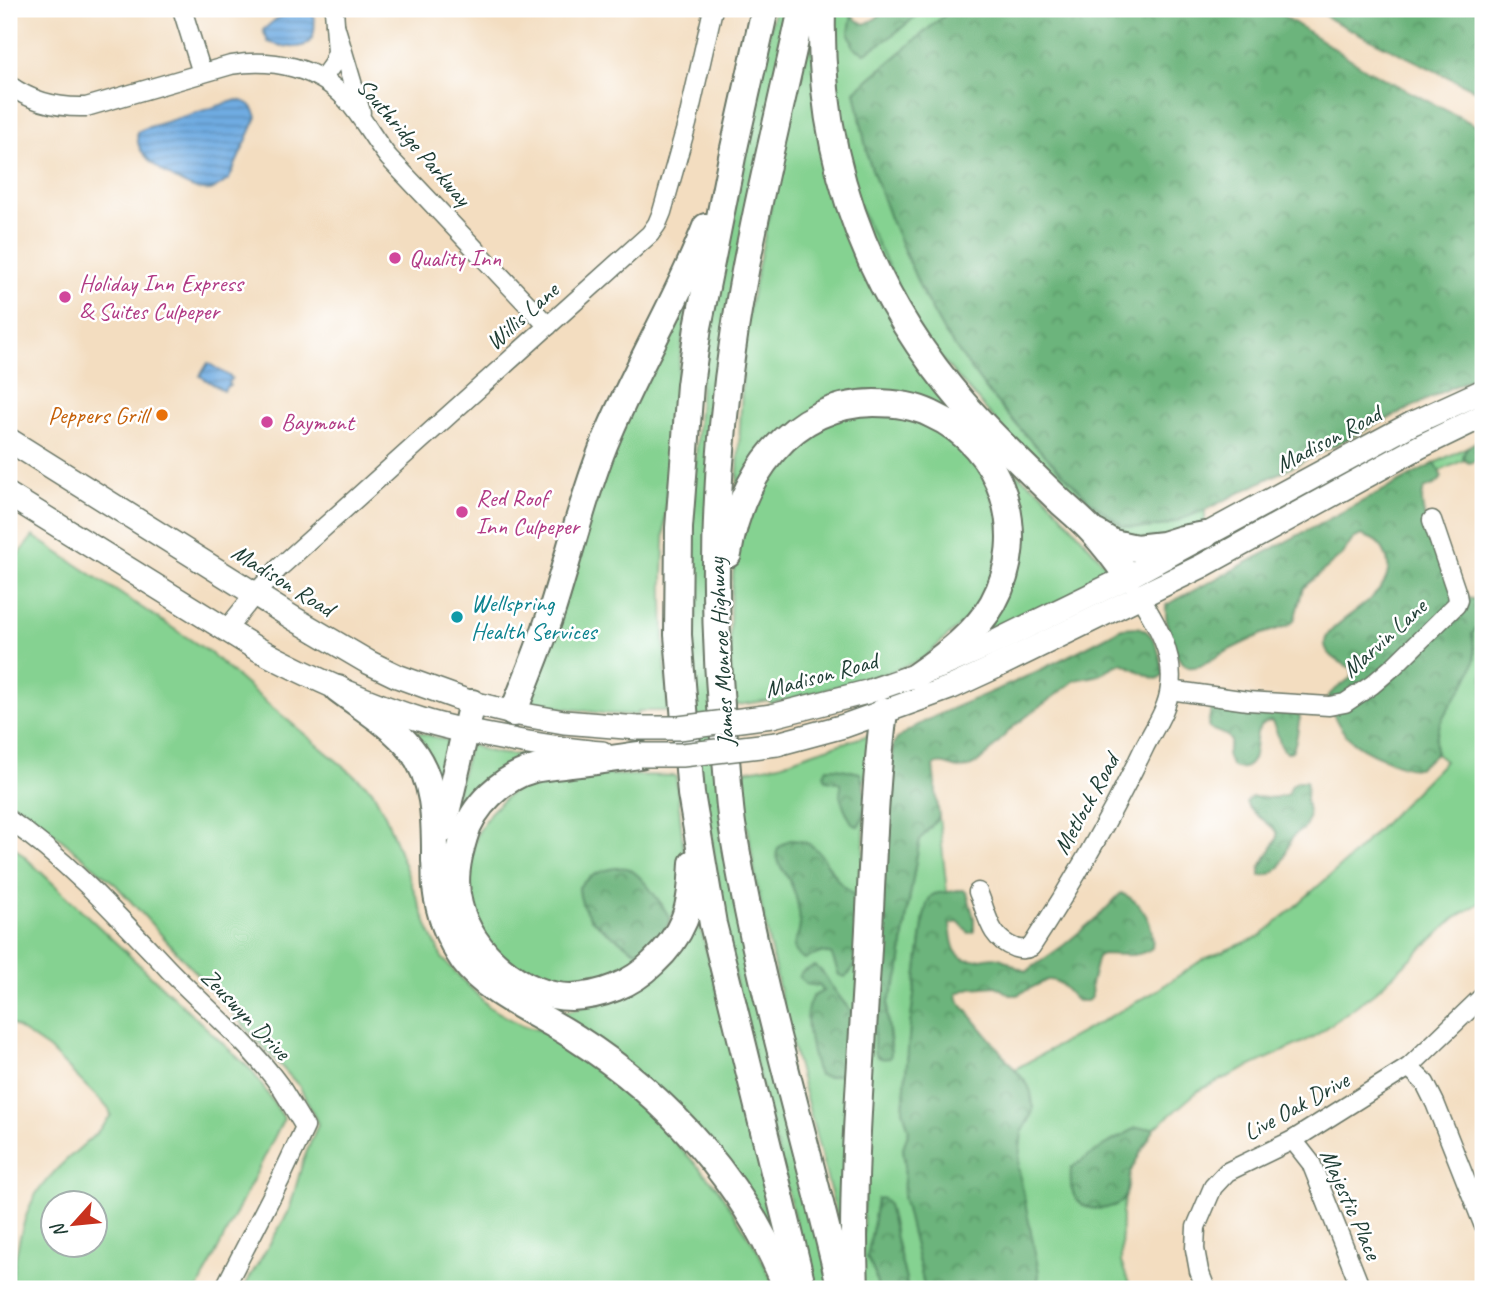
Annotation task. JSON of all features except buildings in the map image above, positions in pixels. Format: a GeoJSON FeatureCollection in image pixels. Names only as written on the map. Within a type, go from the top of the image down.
{"type":"FeatureCollection","features":[{"type":"Feature","properties":{"kind":"highway","name":"James Monroe Highway"},"geometry":{"type":"LineString","coordinates":[[765,9],[698,327],[690,385],[679,528],[678,635],[691,794],[713,924],[803,1289]]}},
{"type":"Feature","properties":{"kind":"highway","name":"James Monroe Highway"},"geometry":{"type":"LineString","coordinates":[[802,9],[747,262],[735,331],[718,475],[715,605],[717,667],[732,824],[755,943],[841,1289]]}},
{"type":"Feature","properties":{"kind":"highway"},"geometry":{"type":"LineString","coordinates":[[822,9],[823,78],[835,157],[859,233],[894,307],[964,403],[1092,531],[1134,587]]}},
{"type":"Feature","properties":{"kind":"highway"},"geometry":{"type":"LineString","coordinates":[[513,713],[551,613],[568,552],[603,449],[620,407],[699,244],[732,156]]}},
{"type":"Feature","properties":{"kind":"highway"},"geometry":{"type":"LineString","coordinates":[[717,667],[723,589],[734,522],[763,462],[791,432],[822,414],[853,405],[887,403],[931,414],[949,424],[969,441],[994,473],[1003,491],[1011,524],[1010,556],[994,602],[970,634],[916,676]]}},
{"type":"Feature","properties":{"kind":"highway"},"geometry":{"type":"LineString","coordinates":[[1092,531],[1114,543],[1136,548],[1154,547],[1205,535]]}},
{"type":"Feature","properties":{"kind":"highway"},"geometry":{"type":"LineString","coordinates":[[338,689],[399,735],[417,759],[429,786],[433,804],[435,886],[441,914],[455,948],[466,964],[498,992],[544,1018],[619,1067],[671,1114],[712,1160],[735,1191],[765,1242],[787,1289]]}},
{"type":"Feature","properties":{"kind":"highway"},"geometry":{"type":"LineString","coordinates":[[435,862],[472,703]]}},
{"type":"Feature","properties":{"kind":"highway"},"geometry":{"type":"LineString","coordinates":[[855,1289],[854,1193],[859,1079],[875,796],[884,712]]}},
{"type":"Feature","properties":{"kind":"highway"},"geometry":{"type":"LineString","coordinates":[[640,755],[534,769],[502,785],[476,812],[466,828],[457,862],[456,881],[464,920],[488,958],[510,976],[534,988],[569,997],[601,993],[633,979],[662,954],[675,938],[684,920],[689,904],[695,819]]}},
{"type":"Feature","properties":{"kind":"main road","name":"Madison Road"},"geometry":{"type":"LineString","coordinates":[[9,495],[290,667],[403,714],[466,732],[571,751],[640,755],[695,754],[777,744],[844,726],[952,687],[1134,587],[1205,535],[1413,423],[1483,391]]}},
{"type":"Feature","properties":{"kind":"main road","name":"Madison Road"},"geometry":{"type":"LineString","coordinates":[[9,440],[368,662],[431,689],[513,713],[564,722],[679,728],[772,716],[867,692],[916,676],[1134,587],[1202,566],[1419,447],[1483,416]]}},
{"type":"Feature","properties":{"kind":"street"},"geometry":{"type":"LineString","coordinates":[[182,9],[202,73]]}},
{"type":"Feature","properties":{"kind":"street","name":"Willis Lane"},"geometry":{"type":"LineString","coordinates":[[226,630],[280,567],[650,234],[657,224],[687,124],[713,9]]}},
{"type":"Feature","properties":{"kind":"street"},"geometry":{"type":"LineString","coordinates":[[322,79],[337,52],[334,17]]}},
{"type":"Feature","properties":{"kind":"street"},"geometry":{"type":"LineString","coordinates":[[334,17],[366,126]]}},
{"type":"Feature","properties":{"kind":"street","name":"Southridge Parkway"},"geometry":{"type":"LineString","coordinates":[[9,85],[30,98],[69,108],[86,107],[231,65],[263,62],[284,64],[322,79],[348,101],[389,158],[548,326]]}},
{"type":"Feature","properties":{"kind":"street","name":"Marvin Lane"},"geometry":{"type":"LineString","coordinates":[[1170,690],[1248,701],[1329,706],[1345,703],[1394,666],[1456,605],[1457,594],[1433,520]]}},
{"type":"Feature","properties":{"kind":"street","name":"Metlock Road"},"geometry":{"type":"LineString","coordinates":[[978,892],[997,937],[1004,944],[1019,950],[1031,947],[1054,912],[1136,766],[1167,702],[1171,668],[1163,639],[1134,587]]}},
{"type":"Feature","properties":{"kind":"street","name":"Zeuswyn Drive"},"geometry":{"type":"LineString","coordinates":[[9,820],[78,875],[250,1051],[279,1085],[305,1128],[224,1289]]}},
{"type":"Feature","properties":{"kind":"street","name":"Live Oak Drive"},"geometry":{"type":"LineString","coordinates":[[1206,1289],[1195,1249],[1196,1227],[1213,1187],[1227,1172],[1293,1140],[1409,1067],[1483,996]]}},
{"type":"Feature","properties":{"kind":"street"},"geometry":{"type":"LineString","coordinates":[[1409,1067],[1425,1083],[1435,1103],[1483,1224]]}},
{"type":"Feature","properties":{"kind":"street","name":"Majestic Place"},"geometry":{"type":"LineString","coordinates":[[1293,1140],[1311,1163],[1361,1289]]}},
{"type":"Feature","properties":{"kind":"green space"},"geometry":{"type":"Polygon","coordinates":[[[774,9],[793,9],[742,241],[707,640],[832,1289],[812,1289],[737,988],[695,744],[688,581],[701,377],[774,9]]]}},
{"type":"Feature","properties":{"kind":"green space"},"geometry":{"type":"Polygon","coordinates":[[[826,9],[853,9],[849,34],[889,38],[925,9],[952,9],[855,91],[868,158],[923,294],[944,332],[989,393],[1030,440],[1146,528],[1166,525],[1205,510],[1205,522],[1179,535],[1123,541],[1058,491],[916,330],[847,183],[826,9]]]}},
{"type":"Feature","properties":{"kind":"green space"},"geometry":{"type":"Polygon","coordinates":[[[887,9],[925,9],[865,53],[854,48],[849,33],[852,13],[856,20],[865,24],[887,9]]]}},
{"type":"Feature","properties":{"kind":"green space"},"geometry":{"type":"Polygon","coordinates":[[[952,9],[1273,9],[1369,71],[1483,129],[1483,374],[1205,510],[1166,525],[1146,528],[1123,526],[1090,501],[1030,440],[989,393],[944,332],[923,294],[868,158],[855,91],[952,9]]]}},
{"type":"Feature","properties":{"kind":"green space"},"geometry":{"type":"Polygon","coordinates":[[[1317,9],[1483,9],[1483,94],[1331,20],[1317,9]]]}},
{"type":"Feature","properties":{"kind":"green space"},"geometry":{"type":"Polygon","coordinates":[[[812,13],[824,135],[963,418],[826,404],[736,509],[748,314],[812,13]]]}},
{"type":"Feature","properties":{"kind":"green space"},"geometry":{"type":"Polygon","coordinates":[[[694,268],[677,383],[666,499],[663,594],[668,711],[638,711],[638,715],[608,714],[528,703],[593,491],[694,268]]]}},
{"type":"Feature","properties":{"kind":"green space"},"geometry":{"type":"Polygon","coordinates":[[[841,414],[922,418],[982,467],[1003,530],[986,602],[921,660],[890,672],[794,698],[732,706],[730,608],[739,534],[771,462],[841,414]]]}},
{"type":"Feature","properties":{"kind":"green space"},"geometry":{"type":"Polygon","coordinates":[[[1483,438],[1483,459],[1469,463],[1464,460],[1466,449],[1483,438]]]}},
{"type":"Feature","properties":{"kind":"green space"},"geometry":{"type":"Polygon","coordinates":[[[1467,447],[1464,460],[1440,471],[1435,463],[1467,447]]]}},
{"type":"Feature","properties":{"kind":"green space"},"geometry":{"type":"Polygon","coordinates":[[[994,458],[1042,492],[1110,570],[1108,576],[978,644],[1005,594],[994,458]]]}},
{"type":"Feature","properties":{"kind":"green space"},"geometry":{"type":"Polygon","coordinates":[[[1435,463],[1442,477],[1437,483],[1424,489],[1422,500],[1428,528],[1464,597],[1474,599],[1483,595],[1483,619],[1472,634],[1475,659],[1470,675],[1444,715],[1436,739],[1436,754],[1418,768],[1398,764],[1355,743],[1336,720],[1327,698],[1352,677],[1352,669],[1329,653],[1325,645],[1327,636],[1374,595],[1384,583],[1388,569],[1383,549],[1369,538],[1361,535],[1353,539],[1343,554],[1303,588],[1294,621],[1287,626],[1262,634],[1200,666],[1189,667],[1178,657],[1168,630],[1166,605],[1435,463]]]}},
{"type":"Feature","properties":{"kind":"green space"},"geometry":{"type":"Polygon","coordinates":[[[33,536],[209,652],[372,790],[386,817],[442,958],[489,1007],[523,1026],[552,1033],[611,1077],[717,1187],[758,1251],[776,1289],[243,1289],[289,1211],[303,1161],[318,1124],[300,1087],[116,885],[27,811],[9,802],[9,567],[33,536]]]}},
{"type":"Feature","properties":{"kind":"green space"},"geometry":{"type":"Polygon","coordinates":[[[1483,619],[1483,901],[1455,918],[1375,992],[1314,1037],[1199,1090],[1155,1128],[1136,1128],[1107,1144],[1071,1187],[1080,1203],[1091,1208],[1109,1206],[1125,1198],[1121,1262],[1131,1289],[1033,1289],[1039,1273],[1018,1167],[1021,1137],[1030,1119],[1033,1105],[1027,1086],[1015,1069],[1153,993],[1202,960],[1261,936],[1347,861],[1445,761],[1436,754],[1438,729],[1474,662],[1472,634],[1483,619]]]}},
{"type":"Feature","properties":{"kind":"green space"},"geometry":{"type":"Polygon","coordinates":[[[1137,627],[1149,634],[1153,640],[1163,675],[1157,679],[1153,678],[1122,663],[1099,675],[1074,681],[1013,727],[976,764],[964,768],[942,764],[933,766],[939,817],[919,843],[899,975],[888,1002],[891,1053],[890,1058],[879,1057],[874,1052],[875,960],[893,744],[902,735],[933,717],[1021,679],[1122,628],[1137,627]]]}},
{"type":"Feature","properties":{"kind":"green space"},"geometry":{"type":"Polygon","coordinates":[[[1219,704],[1299,714],[1292,751],[1287,753],[1284,750],[1274,725],[1269,721],[1258,730],[1250,764],[1240,769],[1231,766],[1227,754],[1231,741],[1226,735],[1210,729],[1208,725],[1211,709],[1219,704]]]}},
{"type":"Feature","properties":{"kind":"green space"},"geometry":{"type":"Polygon","coordinates":[[[393,725],[456,743],[441,802],[393,725]]]}},
{"type":"Feature","properties":{"kind":"green space"},"geometry":{"type":"Polygon","coordinates":[[[873,734],[864,785],[860,773],[847,770],[842,784],[846,812],[854,825],[858,826],[865,811],[861,936],[852,893],[838,881],[829,866],[780,866],[797,901],[800,928],[794,947],[804,959],[823,952],[832,955],[839,975],[849,974],[860,957],[856,1016],[815,966],[806,984],[820,986],[823,992],[808,1027],[819,1075],[854,1063],[848,1258],[786,1021],[756,881],[739,772],[780,764],[873,734]]]}},
{"type":"Feature","properties":{"kind":"green space"},"geometry":{"type":"Polygon","coordinates":[[[470,744],[501,754],[534,753],[540,759],[459,815],[451,811],[470,744]]]}},
{"type":"Feature","properties":{"kind":"green space"},"geometry":{"type":"Polygon","coordinates":[[[827,768],[860,773],[865,800],[864,814],[858,826],[853,824],[843,805],[841,783],[826,780],[824,774],[827,768]]]}},
{"type":"Feature","properties":{"kind":"green space"},"geometry":{"type":"Polygon","coordinates":[[[575,774],[676,776],[684,854],[685,880],[671,921],[661,903],[639,878],[579,887],[586,912],[597,924],[632,949],[648,953],[595,987],[536,981],[492,952],[468,902],[468,870],[477,834],[490,813],[524,784],[575,774]]]}},
{"type":"Feature","properties":{"kind":"green space"},"geometry":{"type":"Polygon","coordinates":[[[1298,781],[1307,783],[1308,816],[1304,829],[1291,840],[1278,869],[1271,874],[1260,876],[1260,868],[1277,839],[1277,833],[1248,807],[1246,802],[1252,797],[1284,796],[1298,781]]]}},
{"type":"Feature","properties":{"kind":"green space"},"geometry":{"type":"Polygon","coordinates":[[[939,817],[947,893],[924,916],[903,1110],[909,1130],[903,1148],[903,1196],[925,1289],[908,1289],[888,1205],[877,1199],[868,1260],[878,1289],[861,1289],[870,1016],[891,1044],[888,1002],[899,975],[919,843],[939,817]]]}},
{"type":"Feature","properties":{"kind":"green space"},"geometry":{"type":"Polygon","coordinates":[[[790,840],[808,843],[814,847],[856,900],[861,927],[861,950],[856,964],[845,977],[839,975],[832,955],[823,952],[804,959],[795,951],[800,925],[796,897],[777,855],[779,847],[790,840]]]}},
{"type":"Feature","properties":{"kind":"green space"},"geometry":{"type":"Polygon","coordinates":[[[9,842],[252,1071],[284,1118],[198,1289],[10,1289],[22,1228],[38,1191],[38,1260],[108,1260],[108,1190],[39,1190],[57,1169],[93,1137],[111,1115],[109,1109],[49,1049],[9,1022],[9,842]]]}},
{"type":"Feature","properties":{"kind":"green space"},"geometry":{"type":"Polygon","coordinates":[[[615,868],[633,871],[658,900],[671,921],[648,954],[632,949],[603,929],[586,912],[583,905],[579,887],[596,874],[615,868]]]}},
{"type":"Feature","properties":{"kind":"green space"},"geometry":{"type":"Polygon","coordinates":[[[958,890],[967,893],[974,918],[974,932],[969,933],[959,922],[950,924],[955,949],[967,959],[998,958],[1027,971],[1064,945],[1121,893],[1141,908],[1152,931],[1152,948],[1146,951],[1134,955],[1098,956],[1091,984],[1092,997],[1087,1001],[1077,1001],[1052,980],[1017,995],[1010,995],[996,986],[971,988],[957,993],[958,1000],[1031,1092],[1033,1111],[1022,1132],[1018,1167],[1039,1273],[1033,1289],[925,1289],[903,1196],[903,1148],[909,1130],[903,1110],[924,916],[931,896],[958,890]]]}},
{"type":"Feature","properties":{"kind":"green space"},"geometry":{"type":"Polygon","coordinates":[[[693,918],[699,921],[778,1226],[772,1228],[558,1013],[580,1008],[693,918]]]}},
{"type":"Feature","properties":{"kind":"green space"},"geometry":{"type":"Polygon","coordinates":[[[815,966],[856,1016],[854,1063],[846,1073],[827,1077],[819,1075],[816,1068],[807,1023],[812,997],[823,991],[820,986],[806,984],[799,977],[802,972],[815,966]]]}},
{"type":"Feature","properties":{"kind":"green space"},"geometry":{"type":"Polygon","coordinates":[[[1136,1128],[1155,1128],[1131,1171],[1122,1201],[1101,1209],[1090,1208],[1076,1200],[1072,1190],[1071,1168],[1136,1128]]]}},
{"type":"Feature","properties":{"kind":"green space"},"geometry":{"type":"Polygon","coordinates":[[[882,1198],[888,1205],[908,1289],[878,1289],[867,1257],[877,1199],[882,1198]]]}},
{"type":"Feature","properties":{"kind":"water"},"geometry":{"type":"Polygon","coordinates":[[[298,9],[311,9],[313,15],[314,32],[307,44],[295,47],[268,42],[263,30],[276,19],[298,9]]]}},
{"type":"Feature","properties":{"kind":"water"},"geometry":{"type":"Polygon","coordinates":[[[237,100],[250,105],[257,117],[229,179],[215,188],[202,190],[183,184],[155,166],[140,149],[137,132],[237,100]]]}},
{"type":"Feature","properties":{"kind":"water"},"geometry":{"type":"Polygon","coordinates":[[[208,363],[232,378],[230,386],[224,391],[200,376],[208,363]]]}},
{"type":"Feature","properties":{"kind":"place","name":"Quality Inn"},"geometry":{"type":"Point","coordinates":[395,258]}},
{"type":"Feature","properties":{"kind":"place","name":"Holiday Inn Express & Suites Culpeper"},"geometry":{"type":"Point","coordinates":[65,297]}},
{"type":"Feature","properties":{"kind":"place","name":"Peppers Grill"},"geometry":{"type":"Point","coordinates":[162,415]}},
{"type":"Feature","properties":{"kind":"place","name":"Baymont"},"geometry":{"type":"Point","coordinates":[267,422]}},
{"type":"Feature","properties":{"kind":"place","name":"Red Roof Inn Culpeper"},"geometry":{"type":"Point","coordinates":[462,512]}},
{"type":"Feature","properties":{"kind":"place","name":"Wellspring Health Services"},"geometry":{"type":"Point","coordinates":[457,617]}}]}
